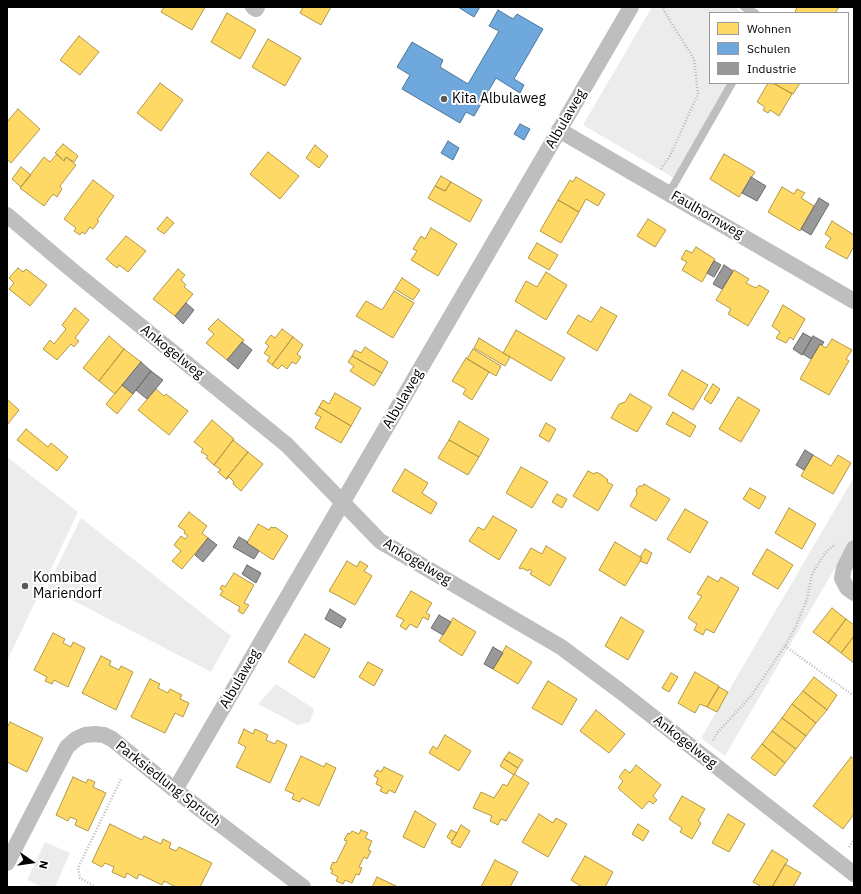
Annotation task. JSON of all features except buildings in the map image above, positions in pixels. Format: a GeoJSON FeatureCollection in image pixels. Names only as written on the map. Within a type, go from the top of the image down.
{"type":"FeatureCollection","features":[{"type":"Feature","properties":{"kind":"street"},"geometry":{"type":"LineString","coordinates":[[253,7],[256,9],[257,7]]}},
{"type":"Feature","properties":{"kind":"street","name":"Albulaweg"},"geometry":{"type":"LineString","coordinates":[[175,790],[631,7]]}},
{"type":"Feature","properties":{"kind":"street","name":"Faulhornweg"},"geometry":{"type":"LineString","coordinates":[[559,130],[854,301]]}},
{"type":"Feature","properties":{"kind":"street","name":"Ankogelweg"},"geometry":{"type":"LineString","coordinates":[[7,215],[73,271],[287,445],[380,541],[561,647],[620,691],[854,874]]}},
{"type":"Feature","properties":{"kind":"street"},"geometry":{"type":"LineString","coordinates":[[854,548],[844,568],[842,578],[847,588],[854,593]]}},
{"type":"Feature","properties":{"kind":"street","name":"Parksiedlung Spruch"},"geometry":{"type":"LineString","coordinates":[[7,863],[67,747],[76,739],[85,735],[104,735],[112,739],[175,790],[298,883]]}},
{"type":"Feature","properties":{"kind":"lane"},"geometry":{"type":"LineString","coordinates":[[744,7],[753,12]]}},
{"type":"Feature","properties":{"kind":"lane"},"geometry":{"type":"LineString","coordinates":[[669,193],[731,84]]}},
{"type":"Feature","properties":{"kind":"path"},"geometry":{"type":"LineString","coordinates":[[659,173],[670,156],[698,94],[694,59],[662,7]]}},
{"type":"Feature","properties":{"kind":"path"},"geometry":{"type":"LineString","coordinates":[[712,742],[718,732],[751,696],[785,646],[796,626],[807,599],[812,574],[825,553],[837,543]]}},
{"type":"Feature","properties":{"kind":"path"},"geometry":{"type":"LineString","coordinates":[[785,646],[854,696]]}},
{"type":"Feature","properties":{"kind":"path"},"geometry":{"type":"LineString","coordinates":[[96,887],[80,878],[78,868],[121,779]]}},
{"type":"Feature","properties":{"kind":"shaded area"},"geometry":{"type":"Polygon","coordinates":[[[652,7],[736,7],[741,12],[709,12],[709,84],[727,84],[674,178],[583,125],[652,7]]]}},
{"type":"Feature","properties":{"kind":"shaded area","name":"Kombibad Mariendorf"},"geometry":{"type":"Polygon","coordinates":[[[7,457],[78,512],[7,661],[7,457]]]}},
{"type":"Feature","properties":{"kind":"shaded area"},"geometry":{"type":"Polygon","coordinates":[[[854,477],[854,541],[849,544],[725,756],[701,738],[854,477]]]}},
{"type":"Feature","properties":{"kind":"shaded area"},"geometry":{"type":"Polygon","coordinates":[[[81,518],[231,636],[211,672],[47,587],[81,518]]]}},
{"type":"Feature","properties":{"kind":"shaded area"},"geometry":{"type":"Polygon","coordinates":[[[276,684],[314,709],[310,722],[298,725],[258,704],[276,684]]]}},
{"type":"Feature","properties":{"kind":"shaded area"},"geometry":{"type":"Polygon","coordinates":[[[45,842],[70,853],[55,887],[42,887],[27,880],[45,842]]]}},
{"type":"Feature","properties":{"kind":"place","name":"Kita Albulaweg"},"geometry":{"type":"Point","coordinates":[444,99]}},
{"type":"Feature","properties":{"kind":"place","name":"Kombibad Mariendorf"},"geometry":{"type":"Point","coordinates":[25,586]}}]}
